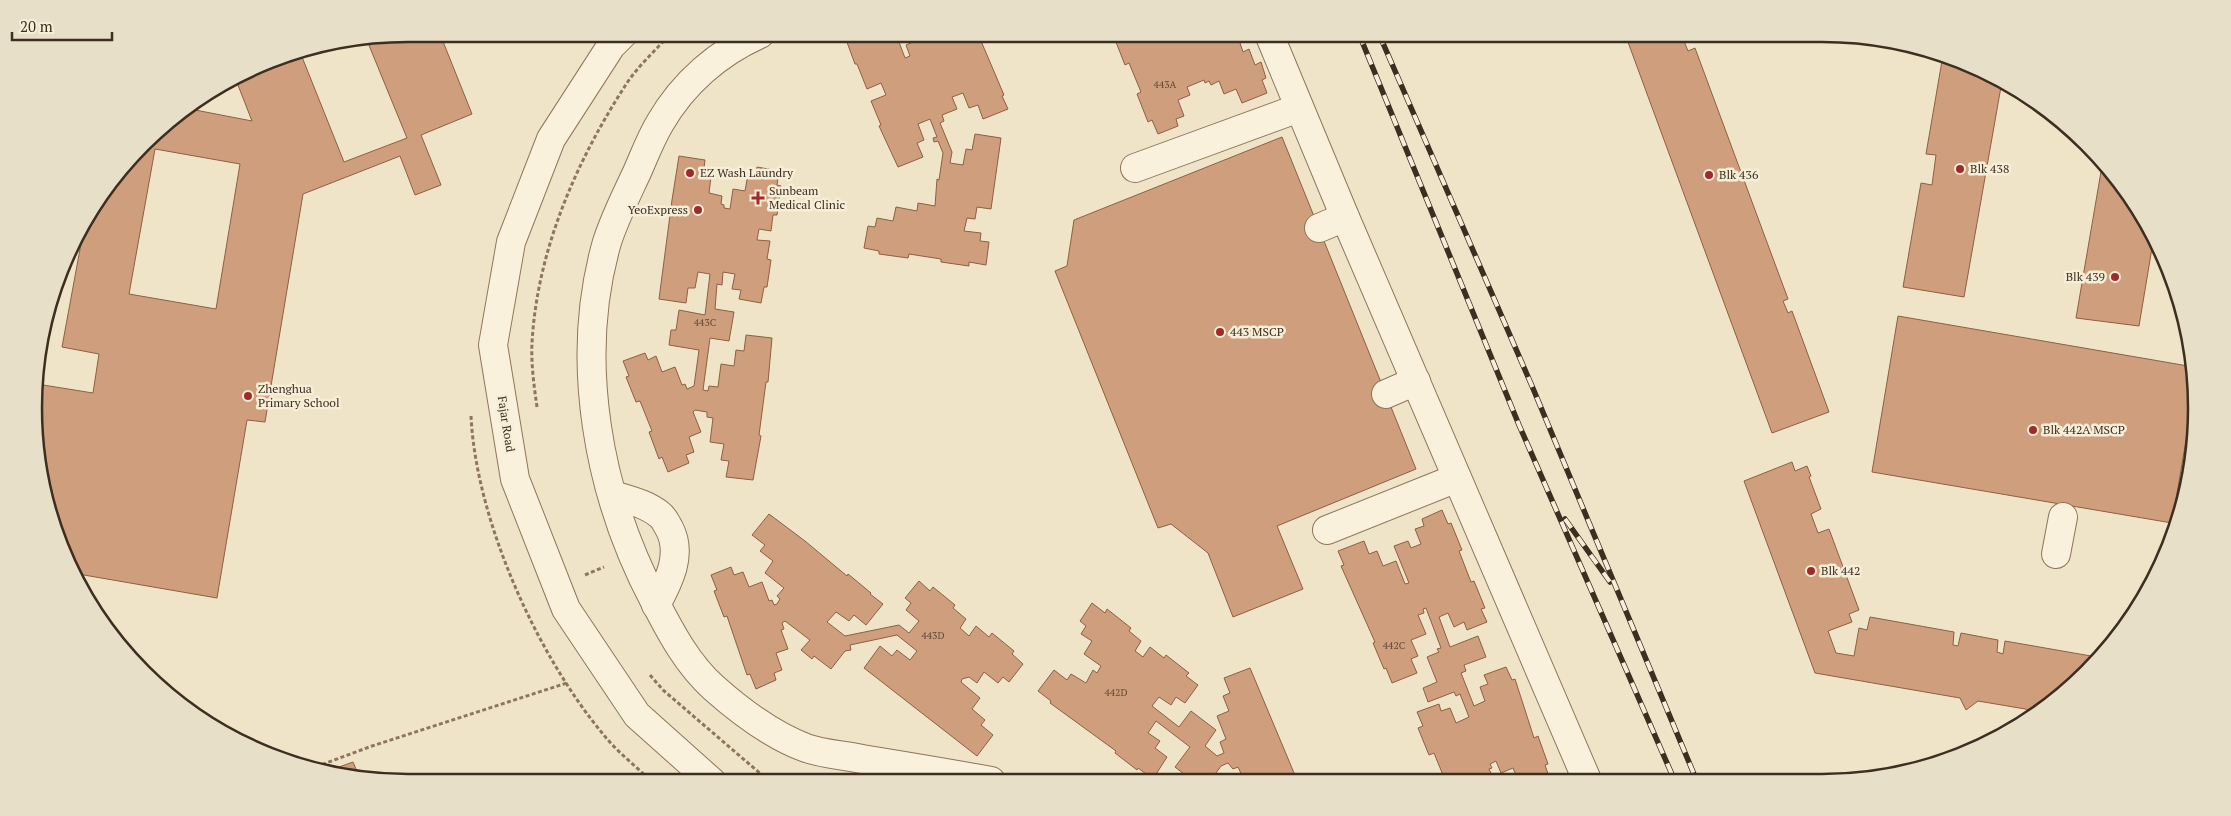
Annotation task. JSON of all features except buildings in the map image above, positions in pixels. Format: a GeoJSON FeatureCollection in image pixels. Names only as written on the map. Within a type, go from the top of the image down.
{"type":"FeatureCollection","features":[{"type":"Feature","properties":{"kind":"street","name":"Fajar Road"},"geometry":{"type":"LineString","coordinates":[[615,42],[551,138],[511,242],[493,345],[515,479],[566,609],[637,715],[703,774]]}},
{"type":"Feature","properties":{"kind":"street"},"geometry":{"type":"LineString","coordinates":[[742,42],[692,80],[668,110],[659,124],[619,209],[607,243],[594,319],[592,370],[596,419],[613,495],[633,555],[672,635],[702,676],[748,715],[778,735],[809,749],[951,774]]}},
{"type":"Feature","properties":{"kind":"street"},"geometry":{"type":"LineString","coordinates":[[1272,42],[1456,478],[1584,774]]}},
{"type":"Feature","properties":{"kind":"street"},"geometry":{"type":"LineString","coordinates":[[1136,168],[1299,108]]}},
{"type":"Feature","properties":{"kind":"street"},"geometry":{"type":"LineString","coordinates":[[1319,228],[1345,217]]}},
{"type":"Feature","properties":{"kind":"street"},"geometry":{"type":"LineString","coordinates":[[1386,394],[1416,381]]}},
{"type":"Feature","properties":{"kind":"street"},"geometry":{"type":"LineString","coordinates":[[1326,530],[1456,478]]}},
{"type":"Feature","properties":{"kind":"street"},"geometry":{"type":"LineString","coordinates":[[613,495],[648,506],[662,516],[671,533],[675,550],[673,566],[667,586],[656,605]]}},
{"type":"Feature","properties":{"kind":"street"},"geometry":{"type":"LineString","coordinates":[[2056,554],[2063,517]]}},
{"type":"Feature","properties":{"kind":"path"},"geometry":{"type":"LineString","coordinates":[[550,245],[583,157],[626,84],[663,42]]}},
{"type":"Feature","properties":{"kind":"path"},"geometry":{"type":"LineString","coordinates":[[325,763],[372,746],[567,683]]}},
{"type":"Feature","properties":{"kind":"railway"},"geometry":{"type":"LineString","coordinates":[[1362,42],[1519,425],[1672,774]]}},
{"type":"Feature","properties":{"kind":"railway"},"geometry":{"type":"LineString","coordinates":[[1382,42],[1532,386],[1694,774]]}},
{"type":"Feature","properties":{"kind":"railway"},"geometry":{"type":"LineString","coordinates":[[1565,519],[1610,582]]}},
{"type":"Feature","properties":{"kind":"place","name":"Blk 438"},"geometry":{"type":"Point","coordinates":[1960,169]}},
{"type":"Feature","properties":{"kind":"place","name":"EZ Wash Laundry"},"geometry":{"type":"Point","coordinates":[690,173]}},
{"type":"Feature","properties":{"kind":"place","name":"Blk 436"},"geometry":{"type":"Point","coordinates":[1709,175]}},
{"type":"Feature","properties":{"kind":"place","name":"Sunbeam Medical Clinic"},"geometry":{"type":"Point","coordinates":[758,198]}},
{"type":"Feature","properties":{"kind":"place","name":"YeoExpress"},"geometry":{"type":"Point","coordinates":[698,210]}},
{"type":"Feature","properties":{"kind":"place","name":"Blk 439"},"geometry":{"type":"Point","coordinates":[2115,277]}},
{"type":"Feature","properties":{"kind":"place","name":"443 MSCP"},"geometry":{"type":"Point","coordinates":[1220,332]}},
{"type":"Feature","properties":{"kind":"place","name":"Zhenghua Primary School"},"geometry":{"type":"Point","coordinates":[248,396]}},
{"type":"Feature","properties":{"kind":"place","name":"Blk 442A MSCP"},"geometry":{"type":"Point","coordinates":[2033,430]}},
{"type":"Feature","properties":{"kind":"place","name":"Blk 442"},"geometry":{"type":"Point","coordinates":[1811,571]}}]}
